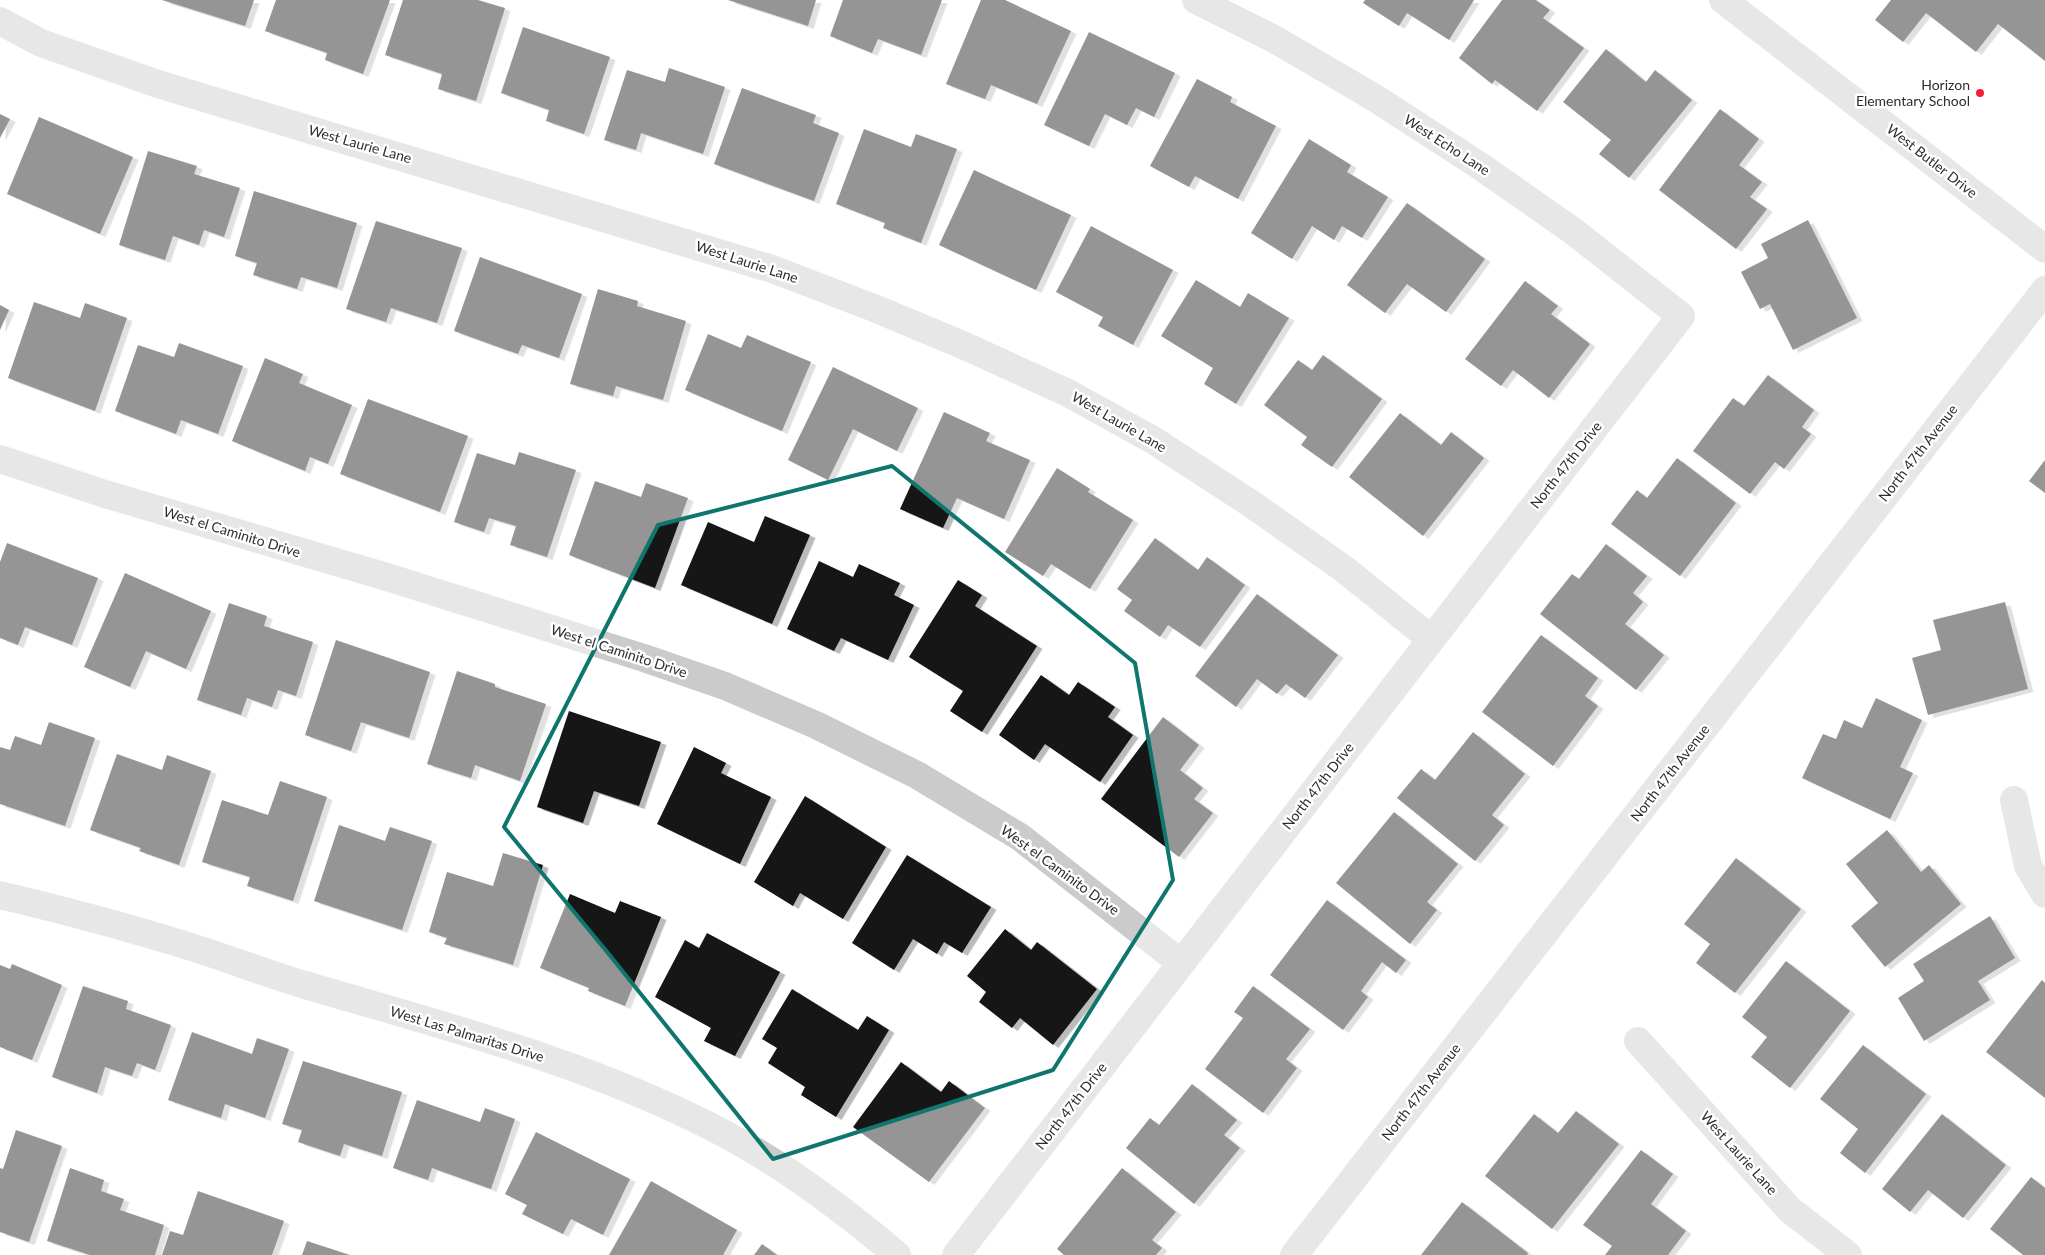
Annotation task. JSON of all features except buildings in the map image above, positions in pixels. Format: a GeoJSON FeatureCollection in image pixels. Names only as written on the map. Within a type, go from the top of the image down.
{"type":"FeatureCollection","features":[{"type":"Feature","properties":{"kind":"street","name":"West Echo Lane"},"geometry":{"type":"LineString","coordinates":[[1196,0],[1276,40],[1375,98],[1480,166],[1573,231],[1681,316]]}},
{"type":"Feature","properties":{"kind":"street","name":"West Butler Drive"},"geometry":{"type":"LineString","coordinates":[[1723,0],[2045,249]]}},
{"type":"Feature","properties":{"kind":"street","name":"West Laurie Lane"},"geometry":{"type":"LineString","coordinates":[[0,21],[41,43],[158,84],[772,269],[874,308],[965,346],[1068,393],[1153,440],[1250,503],[1344,569],[1431,639]]}},
{"type":"Feature","properties":{"kind":"street","name":"North 47th Avenue"},"geometry":{"type":"LineString","coordinates":[[1294,1255],[2045,290]]}},
{"type":"Feature","properties":{"kind":"street","name":"North 47th Drive"},"geometry":{"type":"LineString","coordinates":[[956,1255],[1681,316]]}},
{"type":"Feature","properties":{"kind":"street","name":"West el Caminito Drive"},"geometry":{"type":"LineString","coordinates":[[0,460],[255,540],[387,577],[644,658],[724,686],[816,725],[917,775],[1020,838],[1181,963]]}},
{"type":"Feature","properties":{"kind":"street"},"geometry":{"type":"LineString","coordinates":[[2014,800],[2028,866],[2045,894]]}},
{"type":"Feature","properties":{"kind":"street","name":"West Las Palmaritas Drive"},"geometry":{"type":"LineString","coordinates":[[0,895],[78,914],[176,942],[294,981],[504,1043],[578,1068],[661,1102],[727,1135],[804,1183],[897,1255]]}},
{"type":"Feature","properties":{"kind":"street","name":"West Laurie Lane"},"geometry":{"type":"LineString","coordinates":[[1638,1041],[1790,1210],[1848,1255]]}},
{"type":"Feature","properties":{"kind":"highlighted area"},"geometry":{"type":"Polygon","coordinates":[[[892,466],[1135,663],[1173,880],[1053,1070],[773,1159],[504,827],[658,525],[892,466]]]}},
{"type":"Feature","properties":{"kind":"place","name":"Horizon Elementary School"},"geometry":{"type":"Point","coordinates":[1980,93]}}]}
